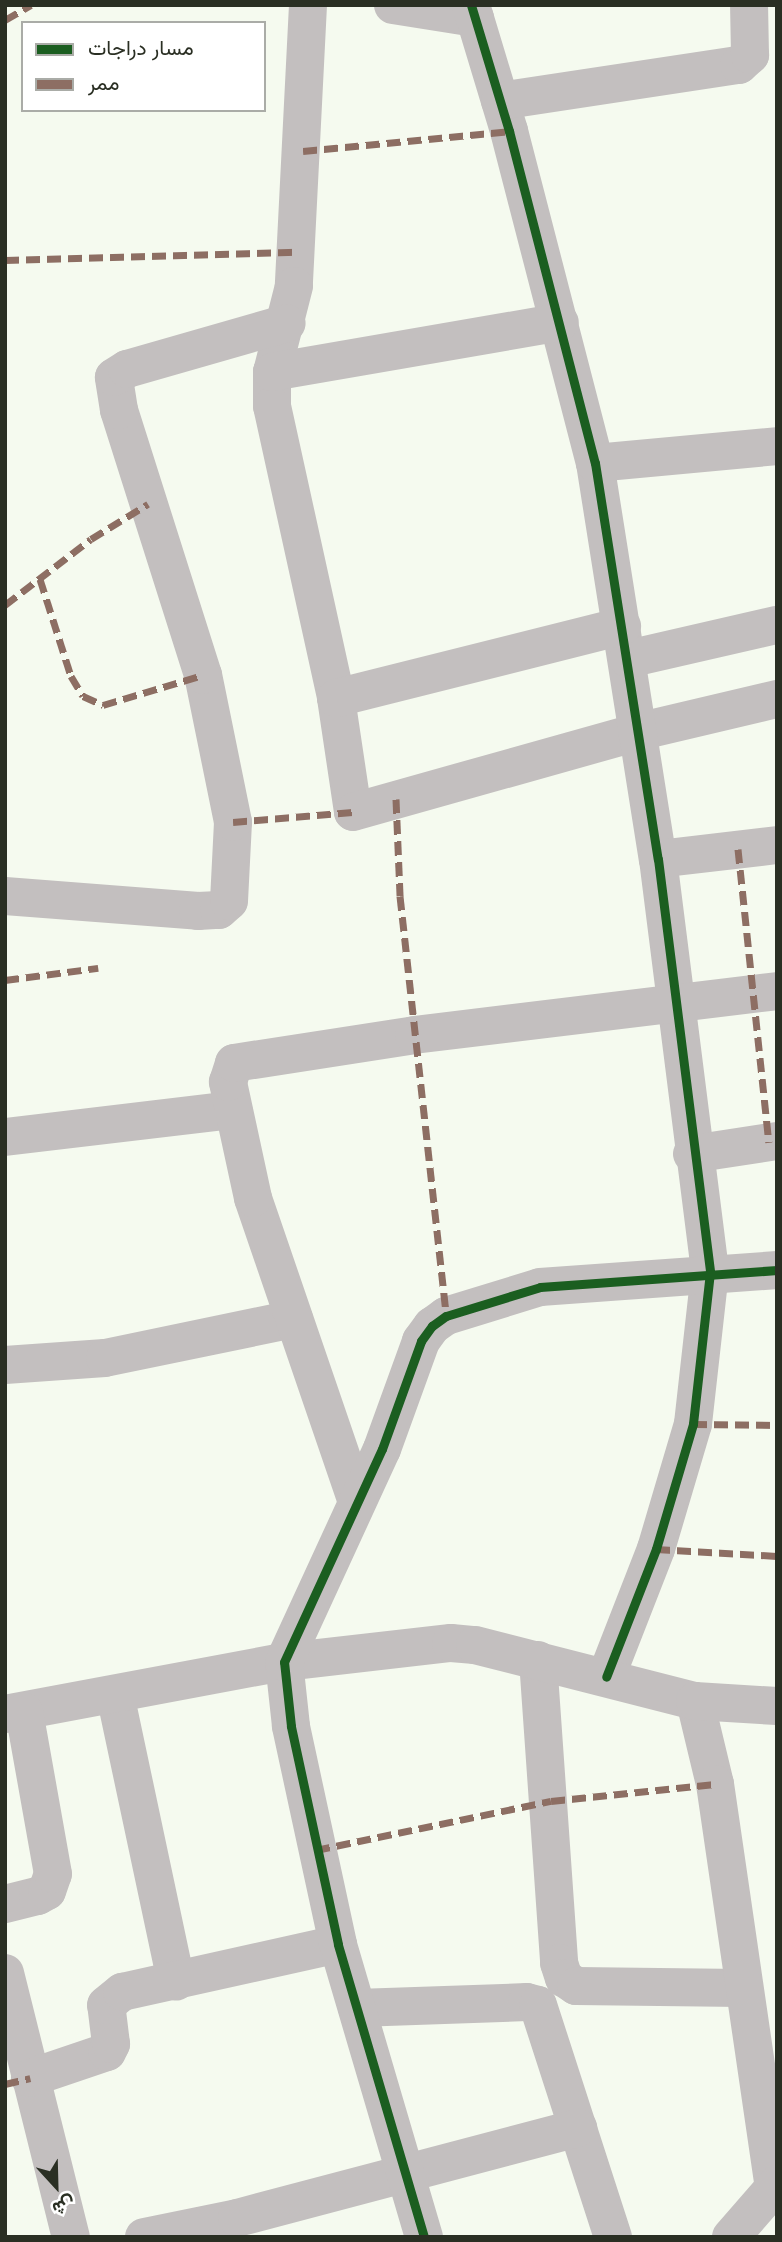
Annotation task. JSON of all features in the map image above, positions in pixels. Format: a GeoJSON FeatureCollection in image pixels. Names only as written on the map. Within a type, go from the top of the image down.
{"type":"FeatureCollection","features":[{"type":"Feature","properties":{"kind":"street"},"geometry":{"type":"LineString","coordinates":[[307,5],[298,252],[287,323],[272,372],[272,406],[336,698],[354,812],[637,732],[777,699]]}},
{"type":"Feature","properties":{"kind":"street"},"geometry":{"type":"LineString","coordinates":[[393,5],[473,12],[560,322],[595,463],[625,642],[657,859],[692,1154],[710,1272],[693,1424],[656,1549],[606,1677]]}},
{"type":"Feature","properties":{"kind":"street"},"geometry":{"type":"LineString","coordinates":[[500,101],[739,65],[750,55],[750,5]]}},
{"type":"Feature","properties":{"kind":"street"},"geometry":{"type":"LineString","coordinates":[[272,372],[560,322]]}},
{"type":"Feature","properties":{"kind":"street"},"geometry":{"type":"LineString","coordinates":[[5,896],[198,911],[219,910],[229,901],[233,822],[203,675],[118,410],[114,377],[127,369],[287,323]]}},
{"type":"Feature","properties":{"kind":"street"},"geometry":{"type":"LineString","coordinates":[[595,463],[777,446]]}},
{"type":"Feature","properties":{"kind":"street"},"geometry":{"type":"LineString","coordinates":[[336,698],[625,642],[777,625]]}},
{"type":"Feature","properties":{"kind":"street"},"geometry":{"type":"LineString","coordinates":[[657,859],[777,845]]}},
{"type":"Feature","properties":{"kind":"street"},"geometry":{"type":"LineString","coordinates":[[357,1502],[253,1198],[233,1110],[229,1070],[234,1062],[248,1058],[777,991]]}},
{"type":"Feature","properties":{"kind":"street"},"geometry":{"type":"LineString","coordinates":[[5,1137],[233,1110]]}},
{"type":"Feature","properties":{"kind":"street"},"geometry":{"type":"LineString","coordinates":[[692,1154],[777,1141]]}},
{"type":"Feature","properties":{"kind":"street"},"geometry":{"type":"LineString","coordinates":[[424,2237],[338,1944],[291,1726],[284,1662],[382,1449],[421,1341],[446,1316],[540,1287],[710,1272],[777,1270]]}},
{"type":"Feature","properties":{"kind":"street"},"geometry":{"type":"LineString","coordinates":[[5,1365],[105,1358],[294,1319]]}},
{"type":"Feature","properties":{"kind":"street"},"geometry":{"type":"LineString","coordinates":[[5,1904],[38,1896],[47,1891],[53,1874],[15,1713],[284,1662],[451,1643],[538,1660],[695,1701],[777,1706]]}},
{"type":"Feature","properties":{"kind":"street"},"geometry":{"type":"LineString","coordinates":[[538,1660],[559,1963],[564,1978],[576,1986],[742,1988]]}},
{"type":"Feature","properties":{"kind":"street"},"geometry":{"type":"LineString","coordinates":[[115,1694],[176,1982]]}},
{"type":"Feature","properties":{"kind":"street"},"geometry":{"type":"LineString","coordinates":[[695,1701],[715,1784],[742,1988],[775,2186],[731,2237]]}},
{"type":"Feature","properties":{"kind":"street"},"geometry":{"type":"LineString","coordinates":[[30,2078],[110,2049],[106,2005],[111,1997],[338,1944]]}},
{"type":"Feature","properties":{"kind":"street"},"geometry":{"type":"LineString","coordinates":[[5,1973],[71,2237]]}},
{"type":"Feature","properties":{"kind":"street"},"geometry":{"type":"LineString","coordinates":[[357,2008],[527,2002],[538,2006],[613,2237]]}},
{"type":"Feature","properties":{"kind":"street"},"geometry":{"type":"LineString","coordinates":[[144,2237],[239,2227],[404,2175],[578,2128]]}},
{"type":"Feature","properties":{"kind":"marked path"},"geometry":{"type":"LineString","coordinates":[[5,20],[31,5]]}},
{"type":"Feature","properties":{"kind":"marked path"},"geometry":{"type":"LineString","coordinates":[[303,151],[509,131]]}},
{"type":"Feature","properties":{"kind":"marked path"},"geometry":{"type":"LineString","coordinates":[[5,260],[297,252]]}},
{"type":"Feature","properties":{"kind":"marked path"},"geometry":{"type":"LineString","coordinates":[[5,605],[91,539],[148,504]]}},
{"type":"Feature","properties":{"kind":"marked path"},"geometry":{"type":"LineString","coordinates":[[40,579],[71,676],[83,696],[103,705],[203,675]]}},
{"type":"Feature","properties":{"kind":"marked path"},"geometry":{"type":"LineString","coordinates":[[396,799],[400,896],[446,1316]]}},
{"type":"Feature","properties":{"kind":"marked path"},"geometry":{"type":"LineString","coordinates":[[233,822],[353,812]]}},
{"type":"Feature","properties":{"kind":"marked path"},"geometry":{"type":"LineString","coordinates":[[738,849],[769,1142]]}},
{"type":"Feature","properties":{"kind":"marked path"},"geometry":{"type":"LineString","coordinates":[[5,980],[98,968]]}},
{"type":"Feature","properties":{"kind":"marked path"},"geometry":{"type":"LineString","coordinates":[[693,1424],[777,1425]]}},
{"type":"Feature","properties":{"kind":"marked path"},"geometry":{"type":"LineString","coordinates":[[656,1549],[777,1556]]}},
{"type":"Feature","properties":{"kind":"marked path"},"geometry":{"type":"LineString","coordinates":[[316,1850],[551,1801],[715,1784]]}},
{"type":"Feature","properties":{"kind":"marked path"},"geometry":{"type":"LineString","coordinates":[[5,2084],[30,2078]]}},
{"type":"Feature","properties":{"kind":"cycle path"},"geometry":{"type":"LineString","coordinates":[[471,5],[509,131],[595,463],[658,859],[710,1272],[693,1424],[656,1549],[606,1677]]}},
{"type":"Feature","properties":{"kind":"cycle path"},"geometry":{"type":"LineString","coordinates":[[424,2237],[338,1944],[291,1726],[284,1662],[382,1449],[421,1341],[432,1326],[446,1316],[540,1287],[777,1270]]}}]}
